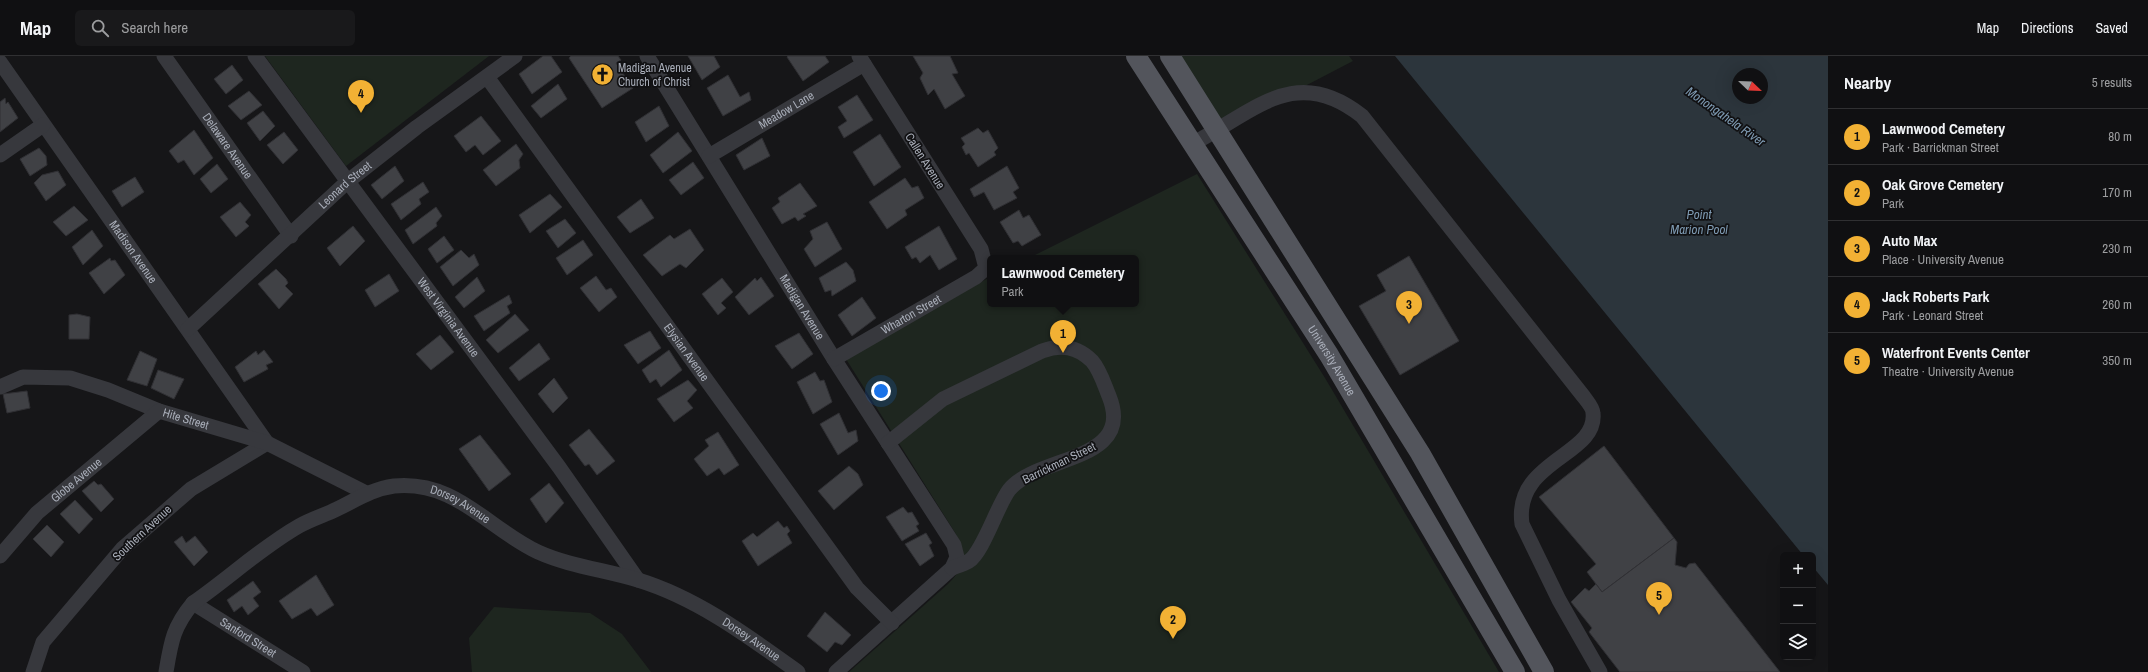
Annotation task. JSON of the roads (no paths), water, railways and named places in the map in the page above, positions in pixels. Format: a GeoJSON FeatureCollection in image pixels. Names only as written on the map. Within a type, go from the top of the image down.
{"type":"FeatureCollection","features":[{"type":"Feature","properties":{"kind":"main road","name":"University Avenue"},"geometry":{"type":"LineString","coordinates":[[1136,56],[1329,356],[1515,672]]}},
{"type":"Feature","properties":{"kind":"main road"},"geometry":{"type":"LineString","coordinates":[[1170,56],[1420,453],[1544,672]]}},
{"type":"Feature","properties":{"kind":"street","name":"Delaware Avenue"},"geometry":{"type":"LineString","coordinates":[[164,56],[290,236]]}},
{"type":"Feature","properties":{"kind":"street","name":"West Virginia Avenue"},"geometry":{"type":"LineString","coordinates":[[255,56],[559,467],[638,580]]}},
{"type":"Feature","properties":{"kind":"street","name":"Leonard Street"},"geometry":{"type":"LineString","coordinates":[[188,329],[347,182],[515,56]]}},
{"type":"Feature","properties":{"kind":"street","name":"Madigan Avenue"},"geometry":{"type":"LineString","coordinates":[[647,56],[834,359],[954,545],[954,563]]}},
{"type":"Feature","properties":{"kind":"street","name":"Meadow Lane"},"geometry":{"type":"LineString","coordinates":[[709,156],[861,60]]}},
{"type":"Feature","properties":{"kind":"street","name":"Callen Avenue"},"geometry":{"type":"LineString","coordinates":[[861,60],[981,249],[986,268]]}},
{"type":"Feature","properties":{"kind":"street","name":"Madison Avenue"},"geometry":{"type":"LineString","coordinates":[[0,62],[267,443]]}},
{"type":"Feature","properties":{"kind":"street","name":"Elysian Avenue"},"geometry":{"type":"LineString","coordinates":[[487,77],[857,588],[892,624]]}},
{"type":"Feature","properties":{"kind":"street"},"geometry":{"type":"LineString","coordinates":[[1192,144],[1217,132],[1265,103],[1287,93],[1305,92],[1328,95],[1346,104],[1362,116],[1584,397],[1593,412],[1592,423],[1585,436],[1533,481],[1523,498],[1520,511],[1522,524],[1559,600],[1600,672]]}},
{"type":"Feature","properties":{"kind":"street"},"geometry":{"type":"LineString","coordinates":[[0,155],[43,125]]}},
{"type":"Feature","properties":{"kind":"street","name":"Wharton Street"},"geometry":{"type":"LineString","coordinates":[[834,359],[976,277],[986,268]]}},
{"type":"Feature","properties":{"kind":"street","name":"Barrickman Street"},"geometry":{"type":"LineString","coordinates":[[836,672],[892,624],[954,563],[970,561],[981,544],[1010,489],[1035,474],[1096,447],[1107,437],[1113,420],[1112,404],[1096,366],[1088,358],[1069,346],[1054,347],[1042,351],[943,399],[888,443]]}},
{"type":"Feature","properties":{"kind":"street","name":"Hite Street"},"geometry":{"type":"LineString","coordinates":[[0,387],[23,377],[70,378],[108,390],[159,411],[267,443],[366,492]]}},
{"type":"Feature","properties":{"kind":"street","name":"Globe Avenue"},"geometry":{"type":"LineString","coordinates":[[0,556],[37,512],[159,411]]}},
{"type":"Feature","properties":{"kind":"street","name":"Southern Avenue"},"geometry":{"type":"LineString","coordinates":[[33,672],[43,642],[122,549],[191,489],[267,443]]}},
{"type":"Feature","properties":{"kind":"street","name":"Dorsey Avenue"},"geometry":{"type":"LineString","coordinates":[[166,672],[171,640],[182,616],[193,603],[300,526],[338,508],[366,492],[394,486],[431,488],[453,496],[538,552],[564,561],[638,580],[673,592],[704,608],[798,672]]}},
{"type":"Feature","properties":{"kind":"street","name":"Sanford Street"},"geometry":{"type":"LineString","coordinates":[[193,603],[303,672]]}},
{"type":"Feature","properties":{"kind":"water","name":"Point Marion Pool"},"geometry":{"type":"Polygon","coordinates":[[[1395,56],[1828,56],[1828,585],[1816,571],[1816,552],[1801,552],[1395,56]]]}},
{"type":"Feature","properties":{"kind":"place","name":"Madigan Avenue Church of Christ"},"geometry":{"type":"Point","coordinates":[602,75]}},
{"type":"Feature","properties":{"kind":"place","name":"Jack Roberts Park"},"geometry":{"type":"Point","coordinates":[361,113]}},
{"type":"Feature","properties":{"kind":"place","name":"Auto Max"},"geometry":{"type":"Point","coordinates":[1409,324]}},
{"type":"Feature","properties":{"kind":"place","name":"Lawnwood Cemetery"},"geometry":{"type":"Point","coordinates":[1063,353]}},
{"type":"Feature","properties":{"kind":"place","name":"Waterfront Events Center"},"geometry":{"type":"Point","coordinates":[1659,615]}},
{"type":"Feature","properties":{"kind":"place","name":"Oak Grove Cemetery"},"geometry":{"type":"Point","coordinates":[1173,639]}},
{"type":"Feature","properties":{"kind":"water label","name":"Monongahela River"},"geometry":{"type":"Point","coordinates":[1726,116]}}]}
